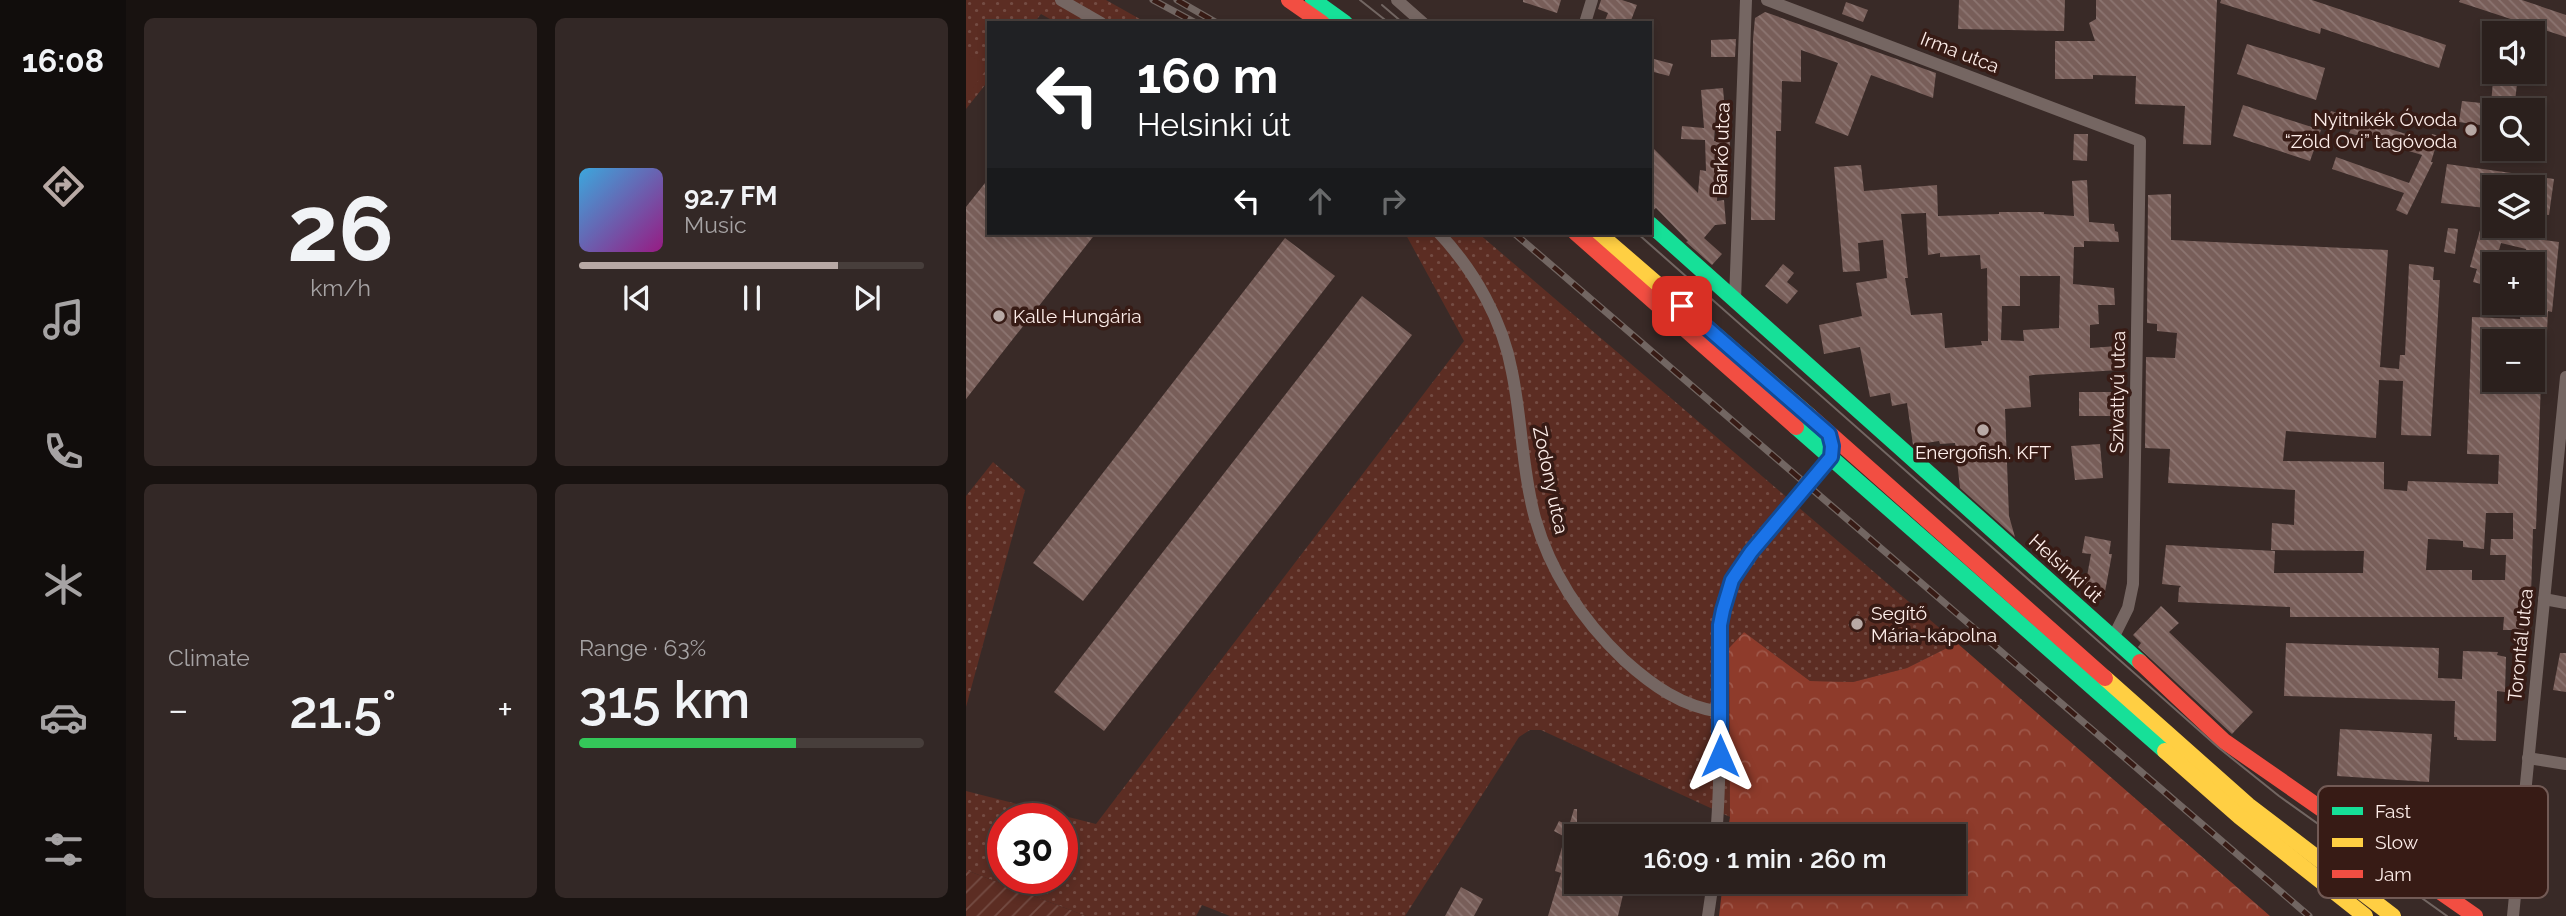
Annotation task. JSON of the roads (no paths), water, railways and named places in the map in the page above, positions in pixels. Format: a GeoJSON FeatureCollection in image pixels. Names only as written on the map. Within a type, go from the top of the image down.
{"type":"FeatureCollection","features":[{"type":"Feature","properties":{"kind":"main road"},"geometry":{"type":"LineString","coordinates":[[1289,0],[1319,21]]}},
{"type":"Feature","properties":{"kind":"main road"},"geometry":{"type":"LineString","coordinates":[[1318,3],[1342,21]]}},
{"type":"Feature","properties":{"kind":"main road","name":"Helsinki út"},"geometry":{"type":"LineString","coordinates":[[1652,226],[2113,638],[2224,741],[2318,807]]}},
{"type":"Feature","properties":{"kind":"main road"},"geometry":{"type":"LineString","coordinates":[[1578,235],[1826,462],[2240,817],[2318,879]]}},
{"type":"Feature","properties":{"kind":"main road"},"geometry":{"type":"LineString","coordinates":[[1600,235],[1853,454],[2249,805],[2318,858]]}},
{"type":"Feature","properties":{"kind":"main road"},"geometry":{"type":"LineString","coordinates":[[1826,462],[1832,446],[1829,434]]}},
{"type":"Feature","properties":{"kind":"main road"},"geometry":{"type":"LineString","coordinates":[[1826,462],[1841,453],[1853,454]]}},
{"type":"Feature","properties":{"kind":"main road"},"geometry":{"type":"LineString","coordinates":[[2342,898],[2365,916]]}},
{"type":"Feature","properties":{"kind":"main road"},"geometry":{"type":"LineString","coordinates":[[2370,898],[2393,916]]}},
{"type":"Feature","properties":{"kind":"main road","name":"Helsinki út"},"geometry":{"type":"LineString","coordinates":[[2448,898],[2474,916]]}},
{"type":"Feature","properties":{"kind":"street"},"geometry":{"type":"LineString","coordinates":[[1061,0],[1098,21]]}},
{"type":"Feature","properties":{"kind":"street"},"geometry":{"type":"LineString","coordinates":[[1397,0],[1421,21]]}},
{"type":"Feature","properties":{"kind":"street"},"geometry":{"type":"LineString","coordinates":[[1586,21],[1592,0]]}},
{"type":"Feature","properties":{"kind":"street","name":"Barkó utca"},"geometry":{"type":"LineString","coordinates":[[1735,300],[1746,0]]}},
{"type":"Feature","properties":{"kind":"street","name":"Irma utca"},"geometry":{"type":"LineString","coordinates":[[1767,0],[2140,141]]}},
{"type":"Feature","properties":{"kind":"street","name":"Szivattyú utca"},"geometry":{"type":"LineString","coordinates":[[2113,638],[2128,608],[2133,584],[2140,141]]}},
{"type":"Feature","properties":{"kind":"street","name":"Zodony utca"},"geometry":{"type":"LineString","coordinates":[[1441,235],[1471,274],[1504,340],[1512,369],[1523,460],[1535,517],[1561,583],[1586,618],[1616,652],[1646,679],[1684,703],[1720,712]]}},
{"type":"Feature","properties":{"kind":"street","name":"Torontál utca"},"geometry":{"type":"LineString","coordinates":[[2525,786],[2566,377]]}},
{"type":"Feature","properties":{"kind":"street"},"geometry":{"type":"LineString","coordinates":[[1717,824],[1719,644],[1726,597],[1740,568],[1826,462]]}},
{"type":"Feature","properties":{"kind":"street"},"geometry":{"type":"LineString","coordinates":[[2544,599],[2566,603]]}},
{"type":"Feature","properties":{"kind":"street"},"geometry":{"type":"LineString","coordinates":[[2528,758],[2566,764]]}},
{"type":"Feature","properties":{"kind":"street"},"geometry":{"type":"LineString","coordinates":[[1708,916],[1711,894]]}},
{"type":"Feature","properties":{"kind":"street","name":"Torontál utca"},"geometry":{"type":"LineString","coordinates":[[2513,916],[2515,898]]}},
{"type":"Feature","properties":{"kind":"tram line"},"geometry":{"type":"LineString","coordinates":[[1360,0],[1386,21]]}},
{"type":"Feature","properties":{"kind":"tram line"},"geometry":{"type":"LineString","coordinates":[[1382,5],[1401,21]]}},
{"type":"Feature","properties":{"kind":"tram line"},"geometry":{"type":"LineString","coordinates":[[1639,235],[2219,748],[2318,824]]}},
{"type":"Feature","properties":{"kind":"tram line"},"geometry":{"type":"LineString","coordinates":[[2422,898],[2447,916]]}},
{"type":"Feature","properties":{"kind":"railway"},"geometry":{"type":"LineString","coordinates":[[1153,0],[1192,21]]}},
{"type":"Feature","properties":{"kind":"railway"},"geometry":{"type":"LineString","coordinates":[[1177,0],[1214,21]]}},
{"type":"Feature","properties":{"kind":"railway"},"geometry":{"type":"LineString","coordinates":[[1516,235],[2309,916]]}},
{"type":"Feature","properties":{"kind":"place","name":"Nyitnikék Óvoda “Zöld Ovi” tagóvoda"},"geometry":{"type":"Point","coordinates":[2471,130]}},
{"type":"Feature","properties":{"kind":"place","name":"Kalle Hungária"},"geometry":{"type":"Point","coordinates":[999,316]}},
{"type":"Feature","properties":{"kind":"place","name":"Energofish. KFT"},"geometry":{"type":"Point","coordinates":[1983,430]}},
{"type":"Feature","properties":{"kind":"place","name":"Segítő Mária-kápolna"},"geometry":{"type":"Point","coordinates":[1857,624]}}]}
